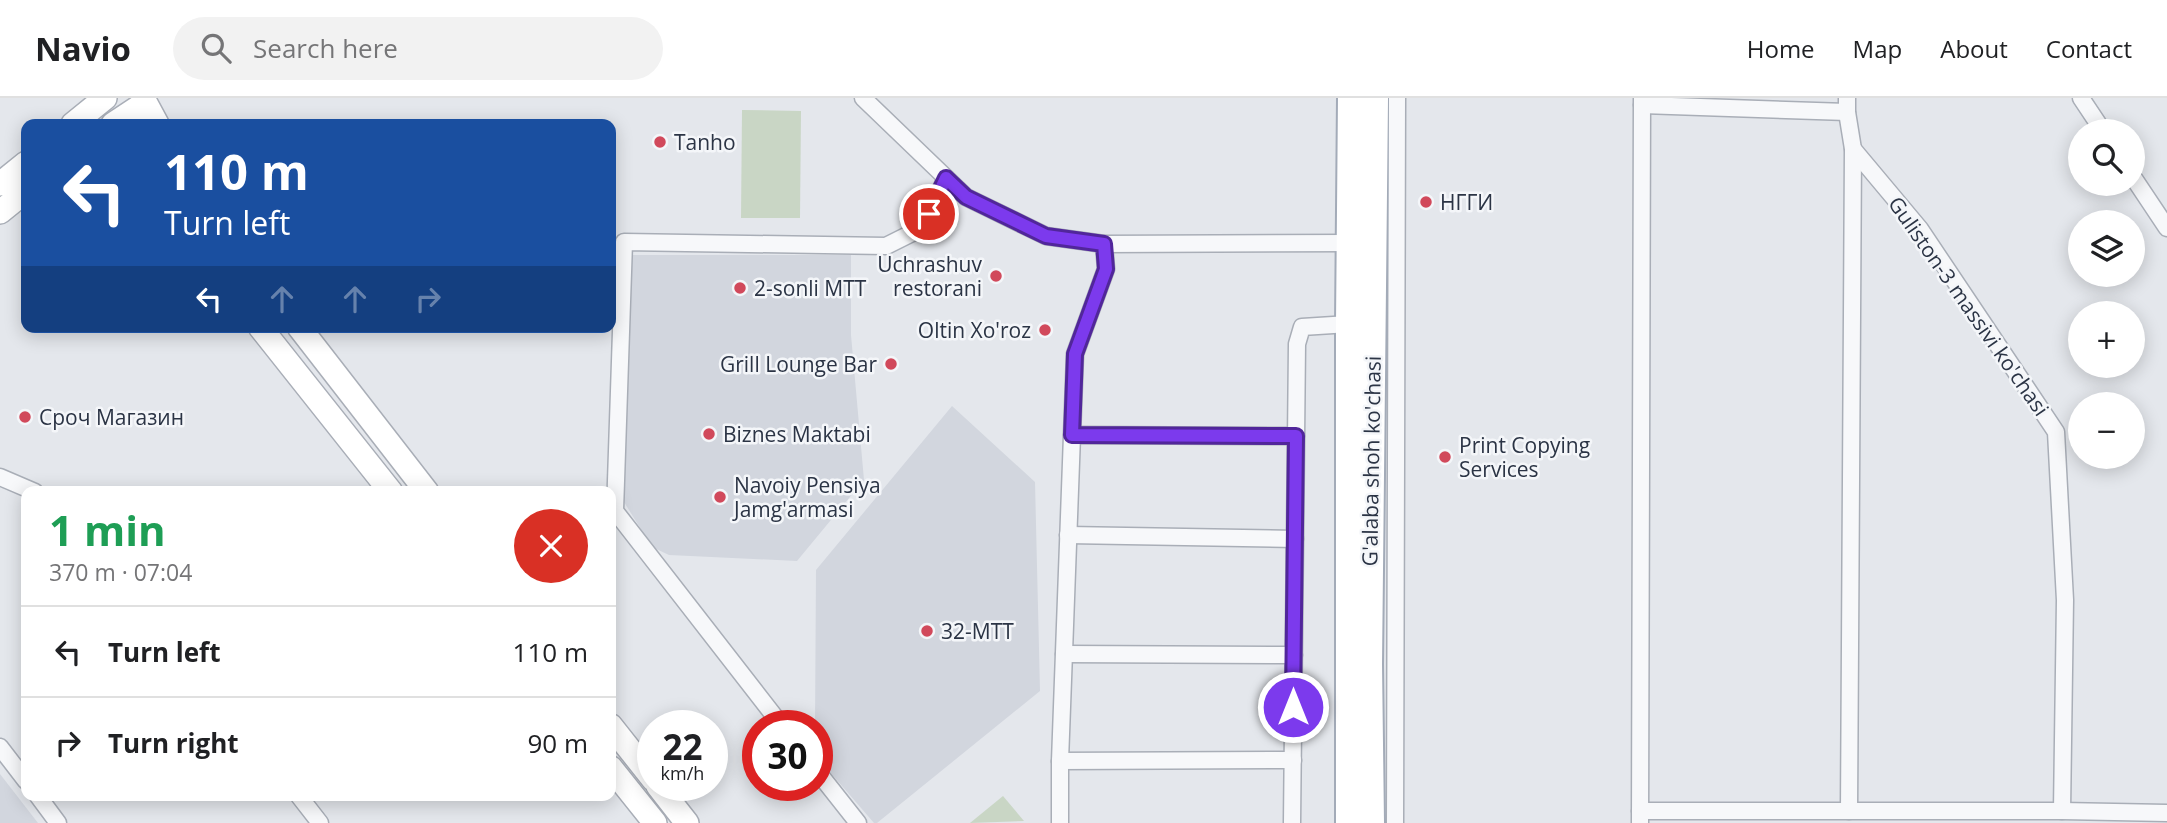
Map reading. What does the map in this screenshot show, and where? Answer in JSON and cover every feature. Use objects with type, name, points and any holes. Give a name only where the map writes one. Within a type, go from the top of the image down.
[{"type":"main road","points":[[79,119],[104,98],[114,119]]},
{"type":"main road","name":"G'alaba shoh ko'chasi","points":[[1349,823],[1351,98]]},
{"type":"main road","name":"G'alaba shoh ko'chasi","points":[[1371,823],[1369,664],[1386,212],[1375,98]]},
{"type":"main road","points":[[121,119],[144,100],[154,119]]},
{"type":"main road","points":[[0,184],[21,167]]},
{"type":"main road","points":[[0,212],[21,195]]},
{"type":"main road","points":[[265,333],[386,486]]},
{"type":"main road","points":[[304,333],[423,486]]},
{"type":"main road","points":[[616,732],[637,759]]},
{"type":"main road","points":[[616,774],[654,823]]},
{"type":"main road","points":[[670,801],[687,823]]},
{"type":"street","points":[[863,98],[966,197],[1046,236],[1104,244],[1350,243]]},
{"type":"street","points":[[1395,823],[1386,212],[1397,98]]},
{"type":"street","points":[[2081,98],[2095,119]]},
{"type":"street","name":"Guliston-3 massivi ko'chasi","points":[[1849,811],[1853,149],[1847,105],[1642,102],[1640,817],[1849,811],[2167,813]]},
{"type":"street","name":"Guliston-3 massivi ko'chasi","points":[[1853,149],[1920,229],[2056,432],[2065,600],[2062,811]]},
{"type":"street","points":[[616,486],[624,242],[886,246],[912,233],[929,214],[946,178]]},
{"type":"street","points":[[2145,195],[2167,228]]},
{"type":"street","points":[[1060,823],[1075,354],[1106,269],[1104,244]]},
{"type":"street","points":[[1292,823],[1297,344],[1301,327],[1349,324]]},
{"type":"street","points":[[1072,435],[1296,436]]},
{"type":"street","points":[[0,477],[21,486]]},
{"type":"street","points":[[616,512],[770,710]]},
{"type":"street","points":[[1068,536],[1295,539]]},
{"type":"street","points":[[1064,654],[1294,655]]},
{"type":"street","points":[[0,747],[21,774]]},
{"type":"street","points":[[1060,761],[1293,760]]},
{"type":"street","points":[[833,791],[858,823]]},
{"type":"street","points":[[42,801],[58,823]]},
{"type":"street","points":[[303,801],[320,823]]},
{"type":"shaded area","points":[[629,255],[851,255],[851,335],[864,480],[797,561],[669,555],[652,547],[624,502]]},
{"type":"shaded area","name":"32-MTT","points":[[952,406],[1035,482],[1040,691],[877,823],[874,823],[833,776],[833,710],[815,710],[816,570]]},
{"type":"shaded area","points":[[0,774],[38,823],[0,823]]},
{"type":"green space","points":[[742,110],[801,111],[800,218],[741,218]]},
{"type":"green space","points":[[1003,796],[1024,821],[970,823]]},
{"type":"place","name":"Tanho","points":[[660,142]]},
{"type":"place","name":"НГГИ","points":[[1426,202]]},
{"type":"place","name":"Uchrashuv restorani","points":[[996,276]]},
{"type":"place","name":"2-sonli MTT","points":[[740,288]]},
{"type":"place","name":"Oltin Xo'roz","points":[[1045,330]]},
{"type":"place","name":"Grill Lounge Bar","points":[[891,364]]},
{"type":"place","name":"Сроч Магазин","points":[[25,417]]},
{"type":"place","name":"Biznes Maktabi","points":[[709,434]]},
{"type":"place","name":"Print Copying Services","points":[[1445,457]]},
{"type":"place","name":"Navoiy Pensiya Jamg'armasi","points":[[720,497]]},
{"type":"place","name":"32-MTT","points":[[927,631]]},
{"type":"route","points":[[929,214],[946,178],[966,197],[1046,236],[1104,244],[1106,269],[1075,354],[1072,435],[1296,436],[1293,707]]}]
